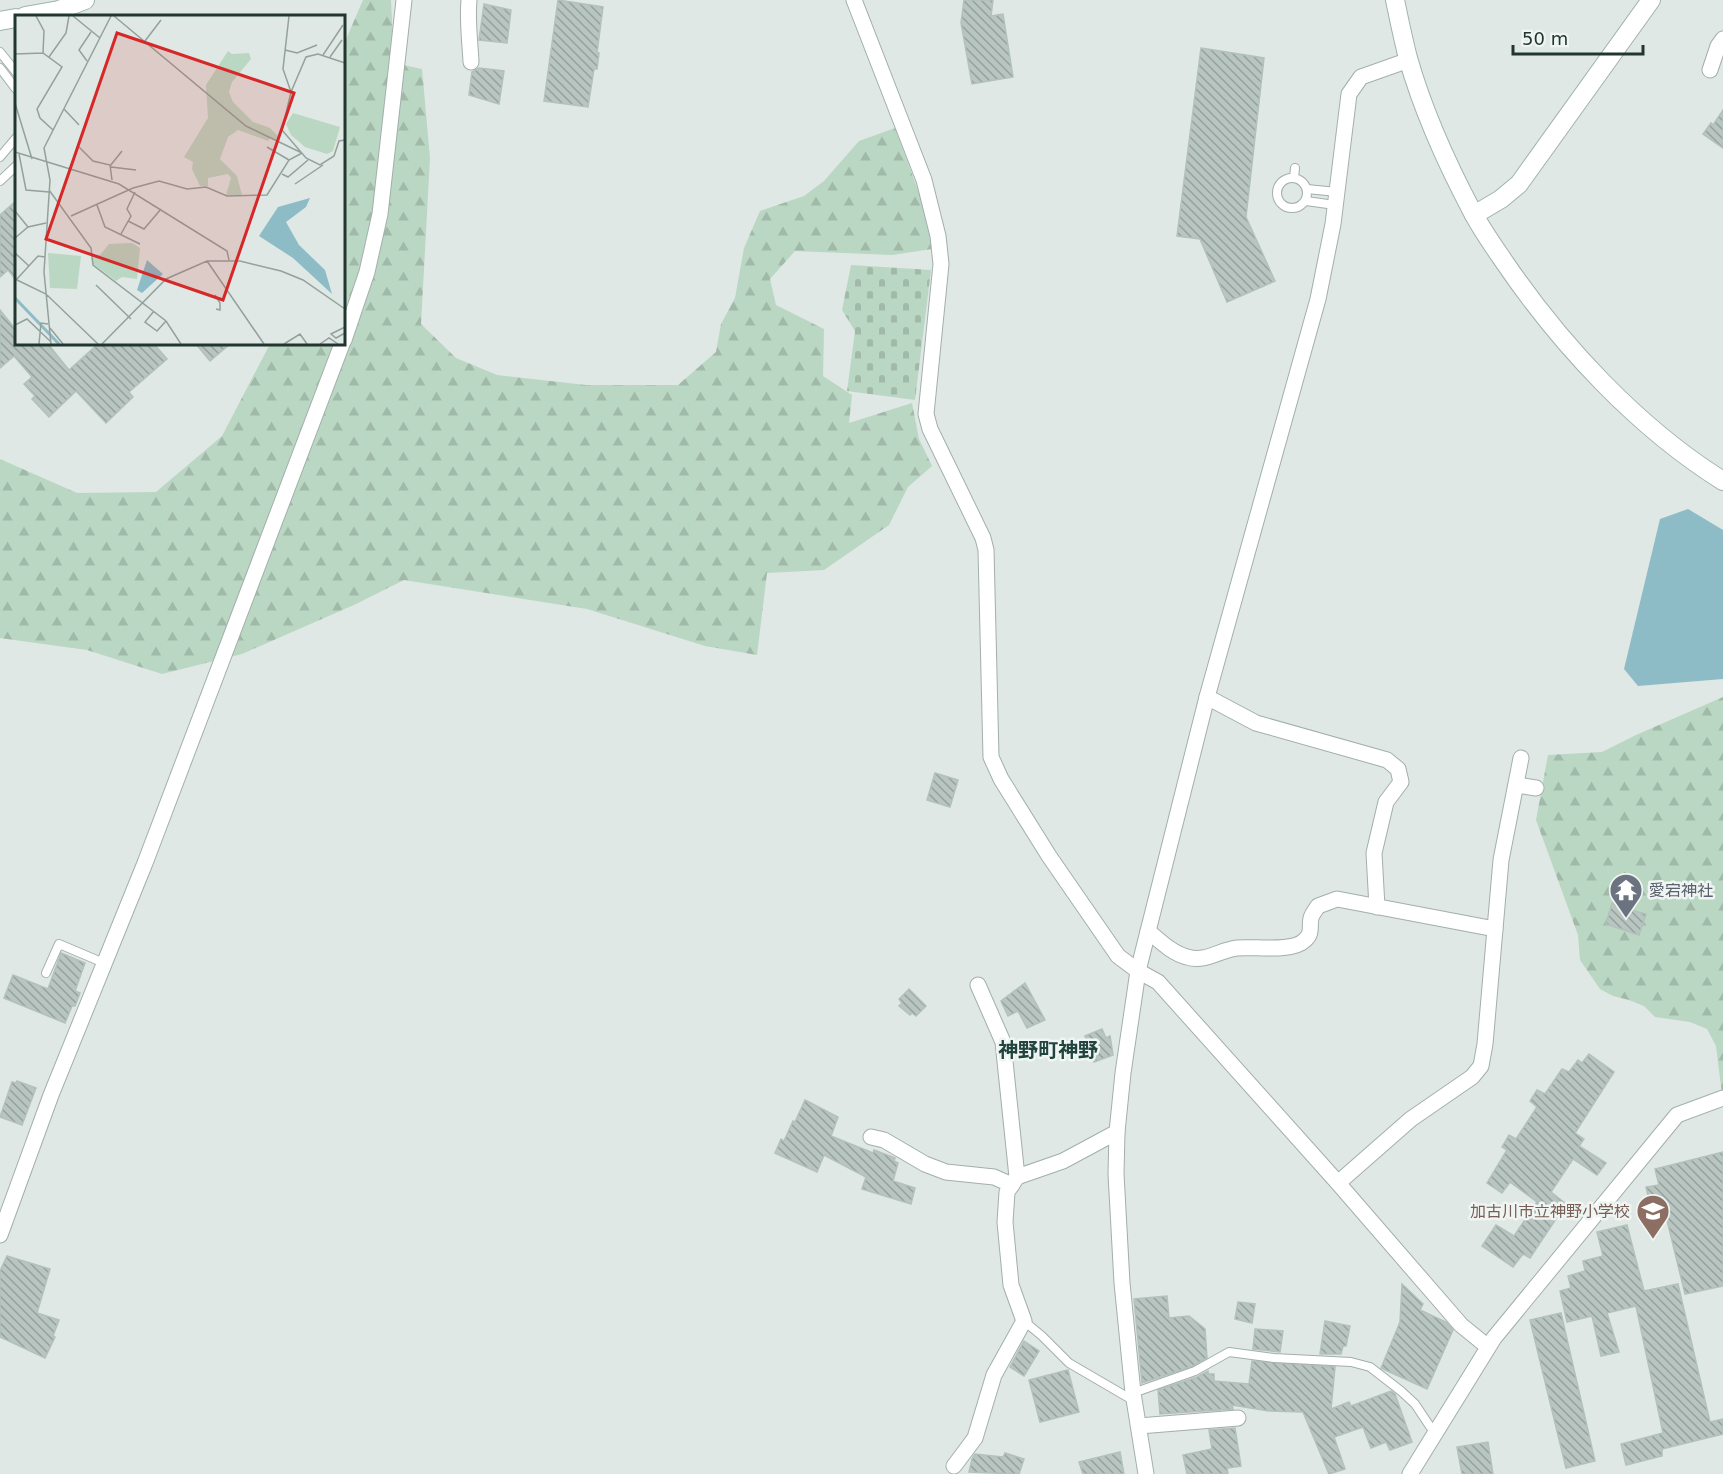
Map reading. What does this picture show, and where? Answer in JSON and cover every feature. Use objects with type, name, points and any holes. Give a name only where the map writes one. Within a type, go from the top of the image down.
[{"type":"street","points":[[31,15],[59,10],[85,0]]},
{"type":"street","points":[[345,336],[367,272],[380,214],[404,0]]},
{"type":"street","points":[[469,0],[467,22],[470,33],[471,62]]},
{"type":"street","points":[[854,0],[924,180],[938,236],[941,264],[926,414],[930,429],[983,538],[986,550],[991,757],[1001,779],[1049,856],[1118,956],[1158,982],[1338,1183],[1461,1325],[1488,1347]]},
{"type":"street","points":[[1395,0],[1409,60],[1439,143],[1474,215],[1528,296],[1591,369],[1623,402],[1671,443],[1723,481]]},
{"type":"street","points":[[1474,215],[1501,199],[1519,184],[1651,0]]},
{"type":"street","points":[[0,21],[15,18]]},
{"type":"street","points":[[1710,70],[1718,46],[1723,39]]},
{"type":"street","points":[[1146,1474],[1133,1394],[1122,1283],[1116,1174],[1117,1132],[1123,1073],[1138,971],[1208,697],[1318,299],[1336,198],[1349,94],[1361,77],[1409,60]]},
{"type":"street","points":[[0,1234],[51,1095],[145,862],[342,345]]},
{"type":"street","points":[[1208,697],[1256,723],[1387,760],[1398,769],[1401,782],[1386,802],[1374,853],[1377,907]]},
{"type":"street","points":[[1338,1183],[1411,1119],[1472,1077],[1481,1066],[1485,1044],[1501,860],[1521,758]]},
{"type":"street","points":[[1516,785],[1536,788]]},
{"type":"street","points":[[1148,931],[1165,945],[1187,957],[1206,959],[1238,948],[1262,949],[1294,945],[1304,941],[1311,932],[1311,917],[1318,906],[1337,899],[1495,929]]},
{"type":"street","points":[[978,985],[1003,1042],[1015,1181]]},
{"type":"street","points":[[1410,1474],[1488,1347],[1677,1115],[1723,1098]]},
{"type":"street","points":[[956,1470],[975,1438],[994,1375],[1024,1321],[1011,1285],[1006,1233],[1007,1192],[1015,1181],[1063,1161],[1117,1132]]},
{"type":"street","points":[[871,1137],[884,1140],[945,1172],[1015,1181]]},
{"type":"street","points":[[1139,1426],[1238,1418]]},
{"type":"lane","points":[[0,52],[15,71]]},
{"type":"lane","points":[[0,68],[15,88]]},
{"type":"lane","points":[[0,157],[15,139]]},
{"type":"lane","points":[[0,181],[15,167]]},
{"type":"lane","points":[[1294,178],[1295,168]]},
{"type":"lane","points":[[1288,178],[1294,178],[1300,180],[1307,189],[1336,198],[1306,201],[1297,208],[1285,207],[1278,197],[1279,185],[1288,178]]},
{"type":"lane","points":[[1306,201],[1307,189]]},
{"type":"lane","points":[[46,973],[59,944],[104,963]]},
{"type":"lane","points":[[1024,1321],[1069,1363],[1129,1398],[1133,1394],[1195,1371],[1229,1352],[1274,1358],[1351,1362],[1370,1367],[1415,1404],[1435,1434]]},
{"type":"green space","points":[[363,0],[391,0],[394,63],[422,69],[430,158],[421,324],[456,358],[497,375],[586,385],[678,385],[716,352],[721,324],[735,298],[744,248],[760,211],[804,196],[824,181],[859,141],[895,128],[922,201],[932,249],[892,255],[795,251],[770,279],[776,305],[824,329],[823,376],[852,395],[849,423],[912,403],[919,439],[932,466],[908,487],[889,525],[824,570],[767,573],[757,655],[705,646],[587,609],[404,580],[356,604],[242,654],[162,674],[87,650],[0,638],[0,459],[77,493],[156,492],[222,436],[269,345],[345,345],[345,42]]},
{"type":"green space","points":[[851,265],[931,270],[915,400],[847,391],[855,331],[842,310]]},
{"type":"green space","points":[[1723,697],[1722,1094],[1716,1046],[1707,1029],[1690,1022],[1655,1017],[1644,1006],[1613,996],[1600,989],[1580,960],[1578,935],[1536,820],[1548,755],[1602,752]]},
{"type":"water","points":[[1688,509],[1723,530],[1723,679],[1638,686],[1624,669],[1660,519]]},
{"type":"building","points":[[558,0],[603,7],[597,69],[594,69],[588,107],[544,101]]},
{"type":"building","points":[[964,0],[993,0],[991,16],[1003,14],[1013,77],[972,84],[961,23]]},
{"type":"building","points":[[484,4],[511,10],[507,43],[479,40]]},
{"type":"building","points":[[1201,48],[1264,58],[1246,217],[1275,281],[1227,302],[1200,239],[1177,236]]},
{"type":"building","points":[[479,68],[504,71],[499,104],[469,95],[472,72]]},
{"type":"building","points":[[1723,110],[1723,148],[1703,134],[1711,123],[1713,125]]},
{"type":"building","points":[[15,202],[15,279],[8,270],[0,277],[0,215]]},
{"type":"building","points":[[0,310],[15,329],[15,345],[49,345],[69,370],[97,345],[155,345],[167,359],[129,392],[133,397],[106,423],[76,391],[49,417],[32,399],[35,396],[24,384],[32,377],[14,356],[0,368]]},
{"type":"building","points":[[197,345],[229,345],[210,361]]},
{"type":"building","points":[[935,773],[958,780],[950,807],[927,800]]},
{"type":"building","name":"愛宕神社","points":[[1612,903],[1628,906],[1627,909],[1646,914],[1639,935],[1606,924]]},
{"type":"building","points":[[61,953],[85,963],[75,991],[80,993],[65,1023],[4,998],[13,975],[48,989]]},
{"type":"building","points":[[1025,983],[1045,1020],[1027,1028],[1018,1011],[1008,1016],[1001,1001]]},
{"type":"building","points":[[909,989],[926,1006],[916,1016],[912,1013],[910,1015],[899,1006],[902,1003],[899,999]]},
{"type":"building","points":[[1102,1029],[1106,1038],[1110,1036],[1113,1055],[1094,1062],[1085,1036]]},
{"type":"building","points":[[1589,1054],[1614,1072],[1575,1133],[1584,1139],[1579,1146],[1606,1163],[1597,1175],[1573,1159],[1551,1192],[1566,1204],[1530,1258],[1523,1254],[1513,1267],[1482,1246],[1496,1225],[1514,1236],[1537,1202],[1510,1182],[1502,1193],[1487,1183],[1507,1150],[1502,1147],[1509,1135],[1516,1139],[1537,1107],[1530,1101],[1537,1090],[1545,1094],[1562,1069],[1569,1072],[1578,1060],[1582,1063]]},
{"type":"building","points":[[17,1081],[36,1088],[22,1125],[0,1117],[12,1082]]},
{"type":"building","points":[[805,1100],[838,1117],[831,1136],[873,1153],[874,1150],[895,1158],[894,1161],[898,1163],[893,1181],[915,1188],[911,1204],[862,1189],[866,1177],[824,1155],[817,1172],[775,1153],[781,1139],[784,1141],[793,1121],[795,1122]]},
{"type":"building","points":[[1723,1152],[1723,1286],[1685,1294],[1664,1208],[1652,1212],[1646,1187],[1659,1185],[1655,1169]]},
{"type":"building","points":[[1627,1225],[1644,1291],[1678,1284],[1710,1422],[1723,1419],[1723,1434],[1662,1449],[1662,1456],[1626,1465],[1621,1444],[1663,1433],[1636,1306],[1607,1313],[1619,1352],[1601,1356],[1592,1316],[1567,1322],[1560,1291],[1571,1288],[1568,1276],[1585,1271],[1583,1261],[1603,1256],[1597,1232]]},
{"type":"building","points":[[7,1256],[50,1269],[37,1313],[59,1320],[53,1336],[55,1337],[45,1358],[0,1337],[0,1271]]},
{"type":"building","points":[[1402,1284],[1423,1304],[1420,1310],[1446,1322],[1453,1330],[1427,1389],[1381,1368],[1400,1322]]},
{"type":"building","points":[[1167,1296],[1169,1318],[1189,1316],[1205,1329],[1207,1358],[1193,1366],[1142,1383],[1134,1299]]},
{"type":"building","points":[[1238,1302],[1255,1304],[1252,1323],[1235,1319]]},
{"type":"building","points":[[1561,1313],[1595,1461],[1566,1468],[1530,1320]]},
{"type":"building","points":[[1325,1321],[1350,1326],[1346,1346],[1343,1346],[1341,1354],[1320,1354]]},
{"type":"building","points":[[1255,1329],[1283,1331],[1280,1352],[1253,1349]]},
{"type":"building","points":[[1024,1341],[1039,1351],[1024,1376],[1010,1367]]},
{"type":"building","points":[[1252,1361],[1335,1367],[1331,1409],[1349,1402],[1351,1406],[1391,1391],[1395,1394],[1412,1442],[1390,1450],[1386,1442],[1371,1448],[1363,1427],[1334,1437],[1345,1469],[1329,1474],[1303,1412],[1269,1411],[1232,1405],[1233,1409],[1160,1414],[1158,1390],[1208,1371],[1208,1374],[1214,1374],[1214,1381],[1249,1384]]},
{"type":"building","points":[[1068,1370],[1079,1412],[1040,1422],[1029,1380]]},
{"type":"building","points":[[1235,1428],[1241,1466],[1227,1468],[1228,1474],[1187,1474],[1183,1455],[1212,1449],[1209,1430]]},
{"type":"building","points":[[1488,1442],[1493,1474],[1462,1474],[1457,1447]]},
{"type":"building","points":[[1120,1452],[1124,1474],[1083,1474],[1079,1462]]},
{"type":"building","points":[[1005,1453],[1024,1459],[1019,1474],[969,1472],[975,1454],[1003,1457]]},
{"type":"place","name":"愛宕神社","points":[[1626,919]]},
{"type":"place","name":"加古川市立神野小学校","points":[[1653,1240]]},
{"type":"district","name":"神野町神野","points":[[1048,1050]]}]
